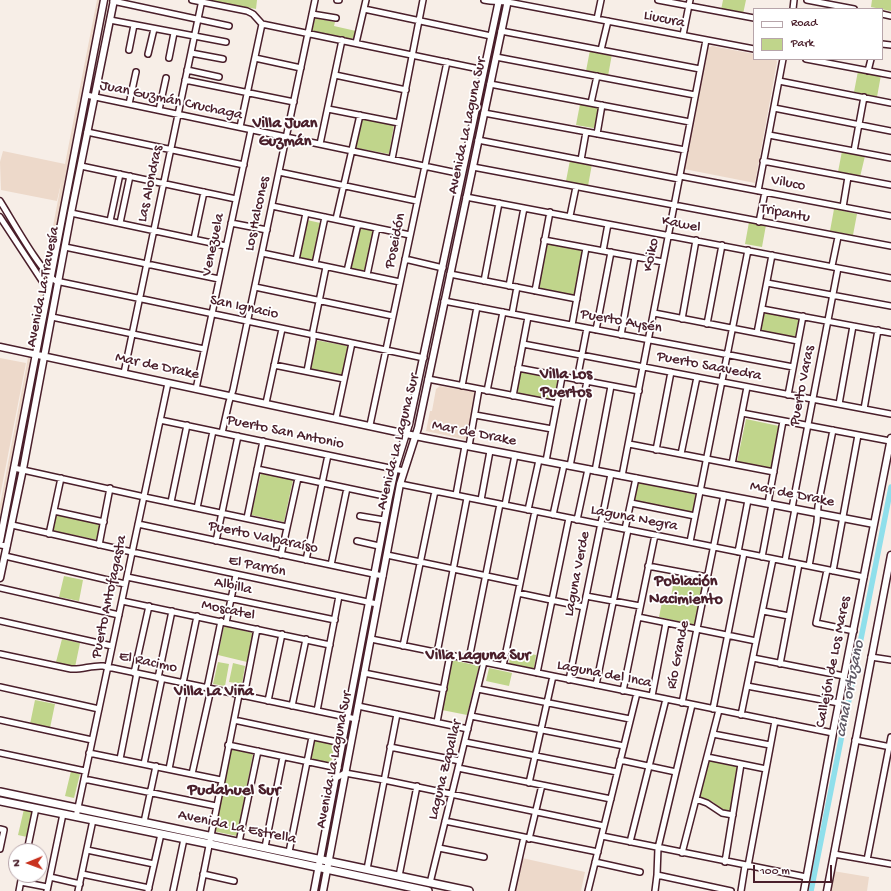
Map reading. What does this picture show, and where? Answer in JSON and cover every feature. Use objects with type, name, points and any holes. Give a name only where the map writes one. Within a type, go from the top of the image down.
[{"type":"main road","name":"Avenida La Estrella","points":[[0,792],[329,860],[469,891]]},
{"type":"main road","name":"Avenida La Estrella","points":[[0,801],[319,867],[403,888],[428,891]]},
{"type":"street","name":"Avenida La Travesía","points":[[0,541],[104,0]]},
{"type":"street","points":[[192,0],[250,12],[262,24],[484,70]]},
{"type":"street","name":"Los Halcones","points":[[222,433],[248,321],[315,0]]},
{"type":"street","points":[[356,43],[366,0]]},
{"type":"street","points":[[392,159],[424,0]]},
{"type":"street","name":"Liucura","points":[[484,0],[493,2],[508,1],[753,49]]},
{"type":"street","points":[[597,19],[601,0]]},
{"type":"street","points":[[658,0],[753,18]]},
{"type":"street","points":[[683,35],[690,0]]},
{"type":"street","points":[[808,0],[849,8]]},
{"type":"street","name":"Avenida La Travesía","points":[[0,578],[23,470],[71,212],[113,1]]},
{"type":"street","points":[[113,1],[229,26]]},
{"type":"street","name":"Las Alondras","points":[[124,373],[201,1]]},
{"type":"street","name":"Avenida La Laguna Sur","points":[[314,891],[384,520],[395,469],[407,433],[424,358],[499,1]]},
{"type":"street","name":"Avenida La Laguna Sur","points":[[323,891],[400,484],[416,436],[508,1]]},
{"type":"street","points":[[364,9],[491,36]]},
{"type":"street","points":[[312,14],[336,18]]},
{"type":"street","points":[[110,20],[226,42]]},
{"type":"street","points":[[601,50],[608,21]]},
{"type":"street","points":[[240,127],[262,24]]},
{"type":"street","points":[[129,50],[134,25]]},
{"type":"street","points":[[148,54],[154,29]]},
{"type":"street","points":[[502,31],[700,69]]},
{"type":"street","points":[[169,58],[174,33]]},
{"type":"street","points":[[320,144],[342,40]]},
{"type":"street","name":"Koiko","points":[[622,476],[706,40]]},
{"type":"street","points":[[191,53],[223,59]]},
{"type":"street","points":[[496,57],[695,95]]},
{"type":"street","points":[[255,58],[301,68]]},
{"type":"street","points":[[758,191],[783,60]]},
{"type":"street","points":[[811,60],[891,75]]},
{"type":"street","points":[[868,71],[871,60]]},
{"type":"street","name":"Poseidón","points":[[370,425],[447,62]]},
{"type":"street","points":[[187,70],[219,77]]},
{"type":"street","points":[[129,104],[136,72]]},
{"type":"street","points":[[335,75],[406,90]]},
{"type":"street","points":[[591,103],[597,76]]},
{"type":"street","points":[[159,110],[166,78]]},
{"type":"street","points":[[185,80],[294,102]]},
{"type":"street","points":[[779,81],[891,103]]},
{"type":"street","points":[[490,84],[690,122]]},
{"type":"street","name":"Juan Guzmán Cruchaga","points":[[86,95],[462,174]]},
{"type":"street","points":[[854,151],[864,97]]},
{"type":"street","points":[[597,134],[602,105]]},
{"type":"street","points":[[774,108],[891,130]]},
{"type":"street","points":[[328,109],[399,123]]},
{"type":"street","points":[[484,113],[685,150]]},
{"type":"street","points":[[336,219],[360,115]]},
{"type":"street","name":"Venezuela","points":[[196,389],[251,130]]},
{"type":"street","points":[[87,132],[244,165]]},
{"type":"street","points":[[581,160],[586,132]]},
{"type":"street","points":[[769,135],[891,158]]},
{"type":"street","name":"Viluco","points":[[478,140],[891,216]]},
{"type":"street","points":[[764,161],[891,185]]},
{"type":"street","points":[[81,166],[236,198]]},
{"type":"street","name":"Tripantu","points":[[473,167],[891,246]]},
{"type":"street","points":[[279,172],[417,201]]},
{"type":"street","points":[[110,221],[120,174]]},
{"type":"street","points":[[120,223],[130,176]]},
{"type":"street","points":[[843,207],[848,177]]},
{"type":"street","points":[[570,216],[576,187]]},
{"type":"street","points":[[194,239],[204,192]]},
{"type":"street","points":[[759,222],[765,192]]},
{"type":"street","name":"Kawel","points":[[466,197],[891,278]]},
{"type":"street","points":[[0,201],[38,262],[50,277]]},
{"type":"street","points":[[484,281],[499,203]]},
{"type":"street","points":[[272,206],[410,235]]},
{"type":"street","points":[[509,286],[524,208]]},
{"type":"street","points":[[71,212],[226,246]]},
{"type":"street","points":[[535,291],[550,212]]},
{"type":"street","points":[[296,260],[306,213]]},
{"type":"street","points":[[0,217],[48,290]]},
{"type":"street","points":[[315,264],[325,217]]},
{"type":"street","points":[[231,223],[267,230]]},
{"type":"street","points":[[348,271],[358,224]]},
{"type":"street","points":[[603,251],[608,224]]},
{"type":"street","points":[[367,275],[377,228]]},
{"type":"street","points":[[832,266],[838,236]]},
{"type":"street","points":[[544,240],[663,262]]},
{"type":"street","points":[[682,319],[696,240]]},
{"type":"street","points":[[707,324],[722,245]]},
{"type":"street","points":[[65,247],[219,279]]},
{"type":"street","points":[[572,325],[586,248]]},
{"type":"street","points":[[690,542],[748,250]]},
{"type":"street","points":[[596,330],[611,252]]},
{"type":"street","points":[[262,253],[400,282]]},
{"type":"street","points":[[757,333],[772,255]]},
{"type":"street","points":[[620,335],[635,257]]},
{"type":"street","points":[[405,259],[442,268]]},
{"type":"street","points":[[307,371],[326,267]]},
{"type":"street","name":"Puerto Varas","points":[[785,562],[808,426],[838,268]]},
{"type":"street","points":[[450,274],[577,299]]},
{"type":"street","name":"San Ignacio","points":[[50,277],[59,282],[424,358]]},
{"type":"street","points":[[766,283],[891,306]]},
{"type":"street","points":[[255,287],[393,316]]},
{"type":"street","points":[[512,314],[517,287]]},
{"type":"street","name":"Puerto Aysén","points":[[444,301],[793,366]]},
{"type":"street","points":[[462,386],[477,307]]},
{"type":"street","points":[[762,309],[891,333]]},
{"type":"street","points":[[487,391],[502,312]]},
{"type":"street","points":[[654,313],[798,341]]},
{"type":"street","points":[[788,394],[803,316]]},
{"type":"street","points":[[52,317],[204,349]]},
{"type":"street","points":[[513,396],[528,317]]},
{"type":"street","points":[[839,404],[853,326]]},
{"type":"street","points":[[266,404],[282,328]]},
{"type":"street","points":[[577,380],[587,328]]},
{"type":"street","points":[[864,409],[878,330]]},
{"type":"street","points":[[336,418],[352,343]]},
{"type":"street","name":"Puerto Saavedra","points":[[523,344],[891,414]]},
{"type":"street","name":"Mar de Drake","points":[[0,347],[416,436],[874,524]]},
{"type":"street","points":[[274,364],[344,379]]},
{"type":"street","points":[[518,368],[639,391]]},
{"type":"street","points":[[656,450],[671,372]]},
{"type":"street","points":[[546,461],[562,377]]},
{"type":"street","points":[[682,454],[697,377]]},
{"type":"street","points":[[428,379],[557,404]]},
{"type":"street","points":[[570,466],[587,381]]},
{"type":"street","name":"Puerto Antofagasta","points":[[76,817],[168,383]]},
{"type":"street","points":[[595,471],[611,386]]},
{"type":"street","points":[[732,464],[747,387]]},
{"type":"street","points":[[456,495],[475,415],[479,389]]},
{"type":"street","points":[[742,413],[891,440]]},
{"type":"street","points":[[475,415],[552,429]]},
{"type":"street","name":"Puerto San Antonio","points":[[160,420],[404,471]]},
{"type":"street","points":[[762,557],[783,421]]},
{"type":"street","points":[[171,502],[187,425]]},
{"type":"street","points":[[809,566],[833,430]]},
{"type":"street","points":[[197,508],[213,431]]},
{"type":"street","points":[[854,631],[816,623],[843,518],[858,435]]},
{"type":"street","points":[[216,541],[238,436]]},
{"type":"street","name":"Callejón de Los Mares","points":[[804,891],[833,733],[891,440]]},
{"type":"street","points":[[247,518],[263,441]]},
{"type":"street","points":[[628,444],[774,472]]},
{"type":"street","points":[[481,500],[490,450]]},
{"type":"street","points":[[306,560],[328,455]]},
{"type":"street","points":[[469,659],[486,576],[514,455]]},
{"type":"street","points":[[528,510],[539,460]]},
{"type":"street","points":[[553,515],[564,465]]},
{"type":"street","points":[[14,468],[287,527]]},
{"type":"street","points":[[257,469],[389,497]]},
{"type":"street","points":[[577,520],[588,469]]},
{"type":"street","name":"Laguna Verde","points":[[569,680],[611,474]]},
{"type":"street","points":[[49,534],[61,478]]},
{"type":"street","points":[[281,554],[298,478]]},
{"type":"street","points":[[596,685],[614,601],[627,530],[630,503],[636,478]]},
{"type":"street","name":"Laguna Negra","points":[[400,484],[864,577]]},
{"type":"street","points":[[99,545],[110,488]]},
{"type":"street","points":[[331,565],[347,488]]},
{"type":"street","points":[[403,646],[435,491]]},
{"type":"street","name":"Río Grande","points":[[682,703],[724,495]]},
{"type":"street","points":[[437,653],[467,498]]},
{"type":"street","points":[[738,552],[748,500]]},
{"type":"street","points":[[630,503],[695,516]]},
{"type":"street","points":[[54,511],[104,522]]},
{"type":"street","points":[[503,666],[535,511]]},
{"type":"street","points":[[360,516],[384,520]]},
{"type":"street","points":[[537,673],[569,518]]},
{"type":"street","name":"Puerto Valparaíso","points":[[138,524],[383,576]]},
{"type":"street","name":"El Parrón","points":[[12,525],[377,604]]},
{"type":"street","points":[[623,691],[655,535]]},
{"type":"street","points":[[357,541],[380,546]]},
{"type":"street","points":[[0,545],[7,546]]},
{"type":"street","points":[[713,709],[744,553]]},
{"type":"street","points":[[386,555],[520,582]]},
{"type":"street","points":[[827,891],[871,657],[890,568],[891,555]]},
{"type":"street","points":[[5,556],[125,584]]},
{"type":"street","points":[[742,715],[773,559]]},
{"type":"street","points":[[780,664],[799,564]]},
{"type":"street","points":[[648,566],[707,577]]},
{"type":"street","points":[[192,774],[223,622],[231,598],[236,574]]},
{"type":"street","name":"Albilla","points":[[127,577],[335,620]]},
{"type":"street","points":[[0,588],[119,615]]},
{"type":"street","points":[[518,593],[584,607]]},
{"type":"street","points":[[317,711],[339,596]]},
{"type":"street","points":[[586,596],[640,606]]},
{"type":"street","name":"Moscatel","points":[[122,601],[330,645]]},
{"type":"street","points":[[120,759],[149,606]]},
{"type":"street","points":[[144,764],[172,611]]},
{"type":"street","points":[[763,611],[789,616]]},
{"type":"street","points":[[169,769],[197,616]]},
{"type":"street","points":[[638,617],[756,641]]},
{"type":"street","points":[[0,621],[112,646]]},
{"type":"street","points":[[652,696],[666,623]]},
{"type":"street","points":[[200,891],[228,745],[242,695],[257,629]]},
{"type":"street","points":[[268,701],[282,634]]},
{"type":"street","name":"Laguna del Inca","points":[[371,639],[833,733]]},
{"type":"street","points":[[292,706],[306,640]]},
{"type":"street","name":"El Racimo","points":[[0,654],[70,669],[96,666],[108,667],[356,719]]},
{"type":"street","name":"Laguna Zapallar","points":[[437,722],[450,656]]},
{"type":"street","points":[[871,657],[891,660]]},
{"type":"street","points":[[753,658],[844,676]]},
{"type":"street","name":"Laguna Zapallar","points":[[430,883],[484,662]]},
{"type":"street","points":[[364,673],[444,689]]},
{"type":"street","points":[[529,783],[553,676]]},
{"type":"street","points":[[747,686],[839,703]]},
{"type":"street","points":[[0,687],[99,709]]},
{"type":"street","points":[[478,689],[630,719]]},
{"type":"street","points":[[588,891],[637,693]]},
{"type":"street","points":[[630,842],[666,699]]},
{"type":"street","points":[[655,891],[658,848],[692,705]]},
{"type":"street","points":[[358,706],[468,729]]},
{"type":"street","points":[[682,853],[719,710]]},
{"type":"street","points":[[367,869],[397,714]]},
{"type":"street","points":[[471,716],[624,746]]},
{"type":"street","points":[[0,720],[92,740]]},
{"type":"street","points":[[234,720],[342,743]]},
{"type":"street","points":[[741,891],[766,769],[774,721]]},
{"type":"street","points":[[713,734],[770,745]]},
{"type":"street","points":[[289,852],[312,737]]},
{"type":"street","points":[[867,860],[891,737]]},
{"type":"street","points":[[856,740],[890,746]]},
{"type":"street","points":[[465,742],[618,772]]},
{"type":"street","points":[[228,745],[338,768]]},
{"type":"street","points":[[390,747],[460,761]]},
{"type":"street","points":[[239,842],[258,751]]},
{"type":"street","points":[[0,753],[85,771]]},
{"type":"street","points":[[89,753],[221,780]]},
{"type":"street","points":[[265,847],[283,756]]},
{"type":"street","points":[[707,757],[766,769]]},
{"type":"street","points":[[620,760],[676,772]]},
{"type":"street","points":[[725,862],[741,764]]},
{"type":"street","points":[[144,822],[156,766]]},
{"type":"street","points":[[458,768],[611,799]]},
{"type":"street","points":[[336,778],[345,773],[417,786],[604,826]]},
{"type":"street","points":[[84,779],[216,806]]},
{"type":"street","points":[[512,891],[536,812],[542,785]]},
{"type":"street","points":[[399,876],[417,786]]},
{"type":"street","points":[[696,799],[707,803],[722,813],[733,815]]},
{"type":"street","points":[[29,843],[36,808]]},
{"type":"street","points":[[24,883],[47,889],[63,814]]},
{"type":"street","points":[[78,891],[93,820]]},
{"type":"street","points":[[445,821],[598,852]]},
{"type":"street","points":[[0,849],[2,830]]},
{"type":"street","points":[[82,874],[149,889],[161,834]]},
{"type":"street","points":[[602,836],[725,862],[806,877]]},
{"type":"street","points":[[173,891],[184,839]]},
{"type":"street","points":[[439,848],[484,857]]},
{"type":"street","points":[[87,850],[154,864]]},
{"type":"street","points":[[834,854],[891,864]]},
{"type":"street","points":[[595,862],[640,872]]},
{"type":"street","points":[[203,874],[234,881]]},
{"type":"street","points":[[657,875],[731,891]]},
{"type":"street","points":[[50,877],[80,884]]},
{"type":"shaded area","points":[[97,0],[109,0],[0,543],[0,505],[62,179],[57,201],[1,190],[0,162],[3,151],[65,164]]},
{"type":"shaded area","points":[[712,46],[753,54],[753,60],[776,60],[755,183],[684,169],[708,48]]},
{"type":"shaded area","points":[[0,358],[26,363],[0,496]]},
{"type":"shaded area","points":[[440,386],[476,392],[477,394],[467,440],[426,431],[430,411],[432,411],[436,389]]},
{"type":"shaded area","points":[[522,858],[585,872],[581,891],[514,891]]},
{"type":"shaded area","points":[[833,871],[869,877],[867,891],[829,891]]},
{"type":"green space","points":[[206,0],[257,0],[256,9]]},
{"type":"green space","points":[[723,0],[746,0],[743,14],[721,10]]},
{"type":"green space","points":[[872,0],[891,0],[891,11],[883,9],[883,8],[871,7]]},
{"type":"green space","points":[[315,18],[335,22],[334,26],[356,31],[355,37],[351,39],[312,31]]},
{"type":"green space","points":[[590,50],[612,54],[608,76],[586,71]]},
{"type":"green space","points":[[858,71],[881,75],[877,97],[854,92]]},
{"type":"green space","points":[[88,99],[91,99],[91,101],[57,276],[53,275]]},
{"type":"green space","points":[[580,104],[603,108],[599,129],[576,125]]},
{"type":"green space","points":[[362,119],[394,125],[389,154],[356,148]]},
{"type":"green space","points":[[842,151],[865,156],[860,177],[838,172]]},
{"type":"green space","points":[[570,160],[592,164],[588,186],[566,181]]},
{"type":"green space","points":[[834,209],[857,214],[853,235],[830,231]]},
{"type":"green space","points":[[307,220],[325,224],[317,261],[299,257]]},
{"type":"green space","points":[[749,222],[766,225],[762,247],[745,244]]},
{"type":"green space","points":[[359,228],[374,231],[365,271],[350,268]]},
{"type":"green space","points":[[547,243],[583,250],[574,296],[538,289]]},
{"type":"green space","points":[[52,283],[55,284],[42,351],[39,350]]},
{"type":"green space","points":[[764,311],[799,318],[795,338],[760,331]]},
{"type":"green space","points":[[315,340],[348,346],[342,375],[310,369]]},
{"type":"green space","points":[[521,370],[560,378],[555,403],[517,395],[515,393],[519,371]]},
{"type":"green space","points":[[746,419],[779,426],[771,468],[737,462]]},
{"type":"green space","points":[[261,473],[293,480],[284,522],[251,515]]},
{"type":"green space","points":[[637,481],[698,495],[694,515],[633,502]]},
{"type":"green space","points":[[57,513],[101,522],[98,540],[53,531]]},
{"type":"green space","points":[[64,576],[83,580],[79,601],[59,597]]},
{"type":"green space","points":[[676,576],[704,582],[695,625],[659,617],[662,602],[670,603],[674,579]]},
{"type":"green space","points":[[224,626],[253,633],[247,662],[218,655]]},
{"type":"green space","points":[[62,639],[80,643],[75,667],[56,662]]},
{"type":"green space","points":[[511,650],[536,655],[534,669],[509,664]]},
{"type":"green space","points":[[452,660],[479,666],[467,715],[442,710]]},
{"type":"green space","points":[[218,662],[229,664],[225,686],[213,684]]},
{"type":"green space","points":[[233,663],[245,666],[242,684],[229,682]]},
{"type":"green space","points":[[489,668],[512,673],[509,686],[486,681]]},
{"type":"green space","points":[[35,700],[55,704],[50,728],[30,724]]},
{"type":"green space","points":[[313,739],[335,742],[331,765],[309,761]]},
{"type":"green space","points":[[230,749],[253,754],[237,836],[213,831]]},
{"type":"green space","points":[[709,760],[740,766],[731,813],[723,811],[713,802],[699,797]]},
{"type":"green space","points":[[71,771],[80,774],[74,798],[65,796]]},
{"type":"green space","points":[[24,809],[32,811],[27,837],[18,835]]},
{"type":"waterway","name":"canal ortuzano","points":[[811,891],[891,487]]},
{"type":"district","name":"Villa Juan Guzmán","points":[[285,134]]},
{"type":"district","name":"Villa Los Puertos","points":[[566,385]]},
{"type":"district","name":"Población Nacimiento","points":[[686,592]]},
{"type":"district","name":"Villa Laguna Sur","points":[[478,657]]},
{"type":"district","name":"Villa La Viña","points":[[214,693]]},
{"type":"district","name":"Pudahuel Sur","points":[[234,791]]}]
